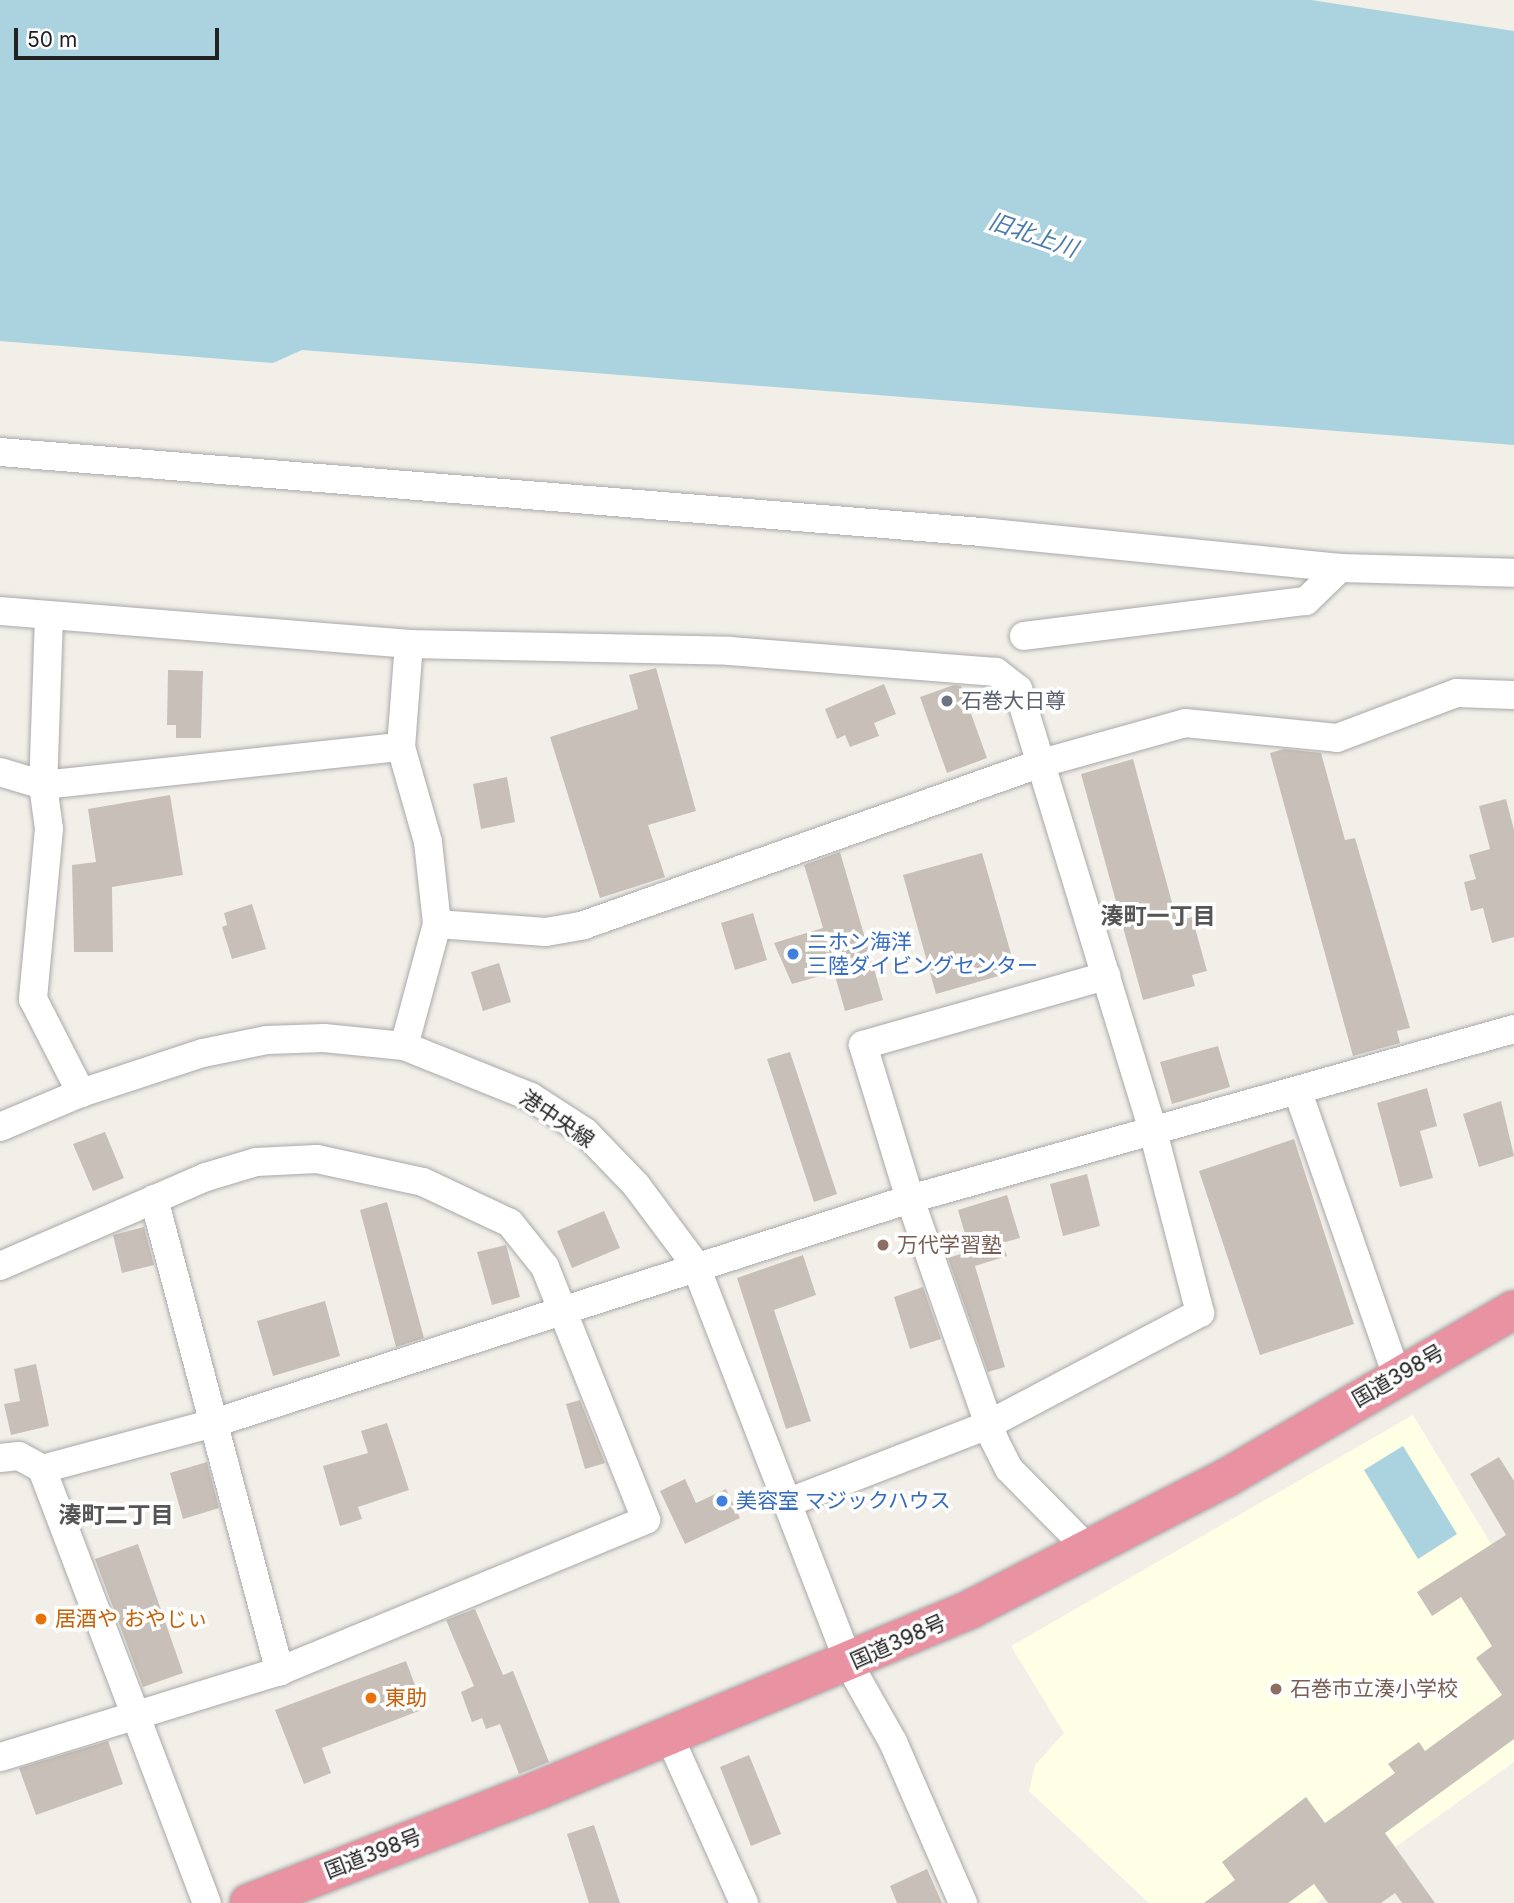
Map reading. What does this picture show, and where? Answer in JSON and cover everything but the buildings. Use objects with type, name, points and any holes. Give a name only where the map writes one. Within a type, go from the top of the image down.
[{"type":"highway","name":"国道398号","points":[[248,1903],[849,1664],[1088,1550],[1226,1478],[1514,1310]]},
{"type":"street","points":[[0,452],[981,532],[1340,568],[1514,573]]},
{"type":"street","points":[[1024,636],[1306,601],[1340,568]]},
{"type":"street","points":[[0,611],[409,644],[730,651],[996,672],[1018,689],[1153,1131],[1200,1312],[988,1424],[787,1503]]},
{"type":"street","points":[[49,617],[43,785],[49,829],[33,999],[81,1093]]},
{"type":"street","points":[[404,1046],[437,924],[428,842],[401,747],[409,644]]},
{"type":"street","points":[[437,924],[546,932],[584,925],[1042,762],[1185,723],[1337,738],[1457,693],[1514,695]]},
{"type":"street","points":[[0,772],[43,785],[401,747]]},
{"type":"street","points":[[1088,1550],[1009,1469],[988,1424],[910,1199],[863,1045],[1106,976]]},
{"type":"street","points":[[41,1469],[217,1422],[695,1264],[910,1199],[1298,1092],[1514,1029]]},
{"type":"street","name":"港中央線","points":[[0,1127],[81,1093],[203,1053],[267,1040],[404,1046],[531,1097],[584,1132],[636,1185],[695,1264],[849,1664],[893,1742],[963,1903]]},
{"type":"street","points":[[1298,1092],[1397,1376]]},
{"type":"street","points":[[0,1265],[154,1199],[256,1162],[317,1159],[422,1182],[510,1223],[545,1267],[646,1520],[280,1671],[136,1718],[0,1756]]},
{"type":"street","points":[[154,1199],[217,1422],[280,1671]]},
{"type":"street","points":[[0,1458],[19,1456],[41,1469],[207,1903]]},
{"type":"street","points":[[669,1736],[744,1903]]},
{"type":"shaded area","name":"石巻市立湊小学校","points":[[1413,1415],[1514,1582],[1514,1762],[1317,1903],[1149,1903],[1029,1791],[1035,1765],[1064,1733],[1011,1646]]},
{"type":"water","name":"旧北上川","points":[[0,0],[1311,0],[1514,31],[1514,445],[302,350],[273,363],[0,341]]},
{"type":"water","points":[[1403,1446],[1457,1534],[1418,1559],[1364,1470]]},
{"type":"place","name":"石巻大日尊","points":[[947,701]]},
{"type":"place","name":"ニホン海洋 三陸ダイビングセンター","points":[[793,954]]},
{"type":"place","name":"万代学習塾","points":[[883,1245]]},
{"type":"place","name":"美容室 マジックハウス","points":[[722,1501]]},
{"type":"place","name":"居酒や おやじぃ","points":[[41,1619]]},
{"type":"place","name":"石巻市立湊小学校","points":[[1276,1689]]},
{"type":"place","name":"東助","points":[[371,1698]]},
{"type":"district","name":"湊町一丁目","points":[[1158,916]]},
{"type":"district","name":"湊町二丁目","points":[[116,1515]]}]
